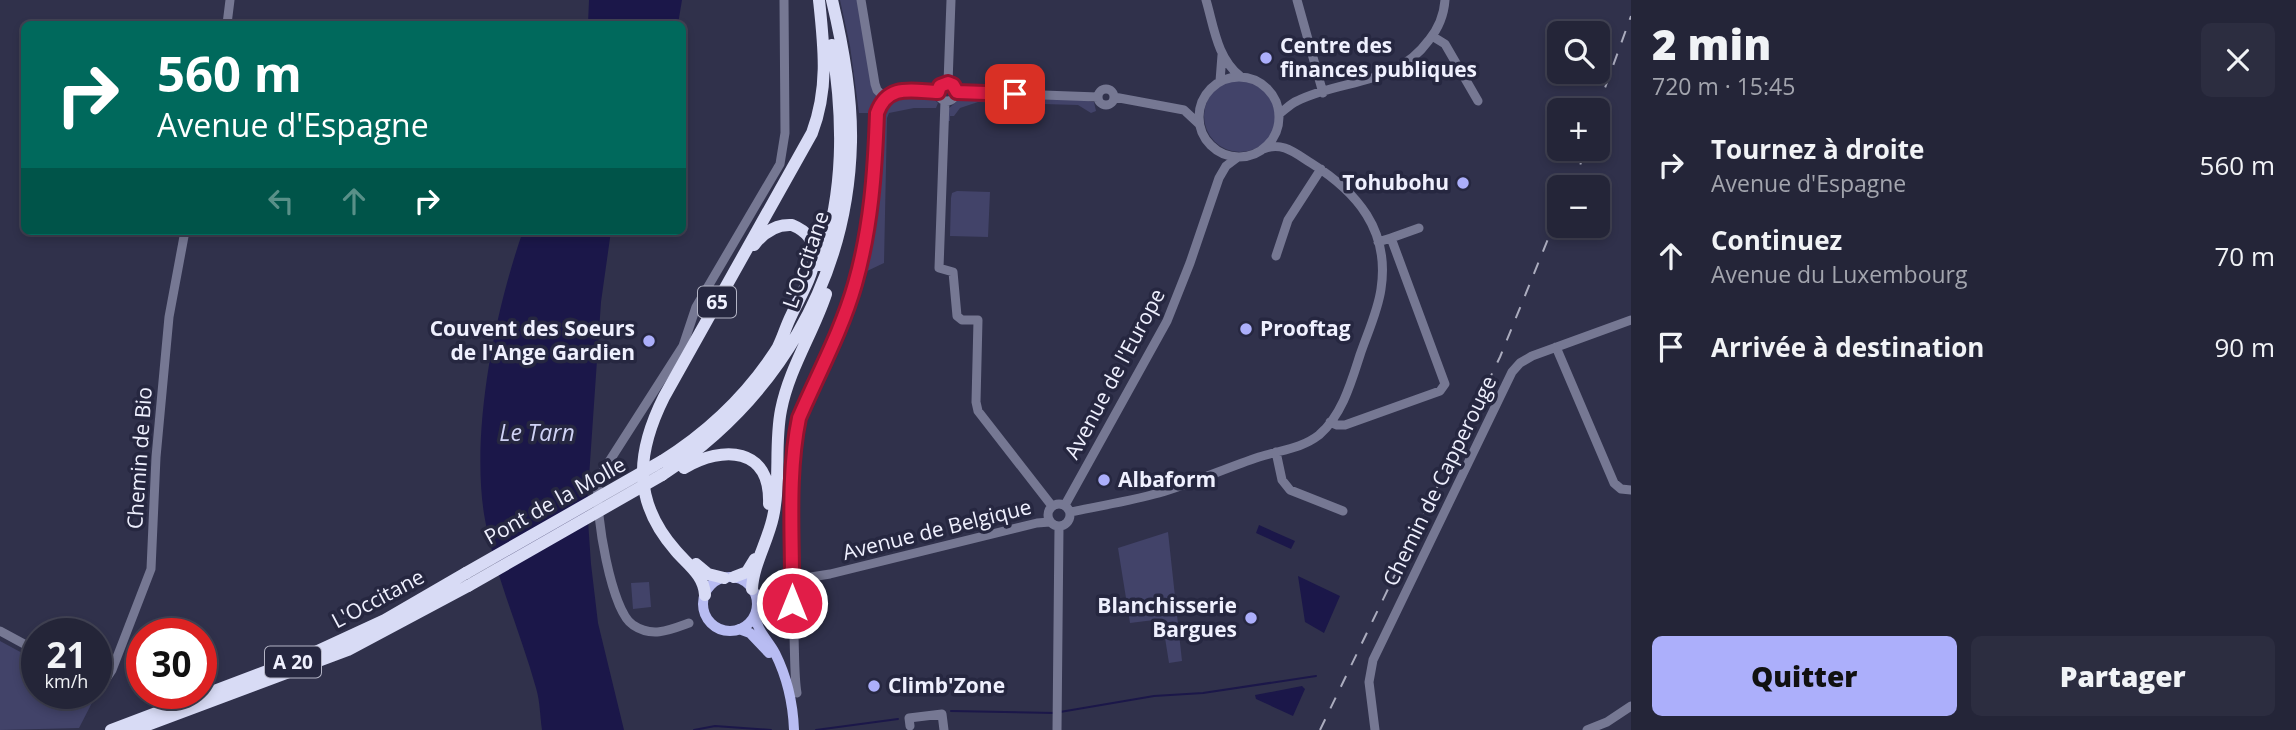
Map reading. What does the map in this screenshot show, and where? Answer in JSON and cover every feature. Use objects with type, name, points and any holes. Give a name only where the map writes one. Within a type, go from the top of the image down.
[{"type":"highway","name":"L'Occitane","points":[[662,461],[695,438],[734,404],[779,347],[805,301],[824,253],[839,181],[840,106],[832,45],[820,0]]},
{"type":"highway","name":"65","points":[[705,595],[702,580],[665,537],[650,510],[642,482],[643,452],[652,422],[664,397],[812,133],[821,104],[826,72],[820,0]]},
{"type":"highway","name":"L'Occitane","points":[[662,478],[730,422],[773,373],[811,310],[835,248],[849,169],[850,115],[846,70],[832,0]]},
{"type":"highway","points":[[754,592],[755,572],[770,531],[776,503],[777,447],[782,406],[793,372],[821,307],[838,255],[843,214]]},
{"type":"highway","name":"65","points":[[729,578],[708,574],[700,568],[665,528],[655,509],[647,481],[648,452],[666,404],[753,246],[759,238],[774,228],[792,225],[808,234],[813,242],[815,256],[812,271],[779,347]]},
{"type":"highway","points":[[662,478],[708,456],[723,453],[736,453],[751,460],[760,470],[769,494],[767,518],[751,569],[729,578]]},
{"type":"highway","name":"Pont de la Molle","points":[[467,580],[662,461]]},
{"type":"highway","name":"Pont de la Molle","points":[[467,580],[662,478]]},
{"type":"highway","name":"L'Occitane","points":[[111,730],[332,645],[467,580]]},
{"type":"highway","name":"L'Occitane","points":[[134,730],[348,650],[467,580]]},
{"type":"main road","points":[[755,612],[748,623],[739,629],[724,630],[711,623],[704,612],[705,595],[710,586],[729,578],[744,581],[754,592],[757,625],[772,648],[781,669],[792,707],[794,728]]},
{"type":"main road","points":[[739,629],[755,637],[781,669]]},
{"type":"street","points":[[227,21],[230,0]]},
{"type":"street","points":[[690,623],[663,633],[648,631],[631,624],[614,592],[602,545],[598,486],[603,471],[683,346],[696,307],[780,164],[785,134],[784,0]]},
{"type":"street","points":[[861,0],[875,84],[885,97]]},
{"type":"street","points":[[948,83],[951,0]]},
{"type":"street","points":[[1206,0],[1222,54],[1230,67],[1240,76],[1264,84],[1272,93],[1279,114],[1278,127],[1275,136],[1263,149]]},
{"type":"street","points":[[1297,0],[1323,93]]},
{"type":"street","points":[[1272,93],[1285,99],[1300,99],[1384,75],[1403,66],[1421,51],[1432,36],[1442,17],[1446,0]]},
{"type":"street","points":[[1432,36],[1445,44],[1478,100]]},
{"type":"street","points":[[1220,81],[1222,54]]},
{"type":"street","points":[[1173,107],[1191,105],[1204,97],[1220,81],[1240,76]]},
{"type":"street","points":[[948,83],[953,85],[957,92],[953,99],[945,101],[940,98],[938,92],[940,86],[948,83]]},
{"type":"street","points":[[755,612],[786,590],[792,580],[792,460],[796,429],[855,285],[874,187],[877,113],[885,97],[894,92],[938,92]]},
{"type":"street","points":[[957,92],[1098,97],[1100,102],[1106,105],[1112,102],[1114,97],[1173,107],[1189,114],[1199,124],[1205,139],[1216,150],[1238,157],[1278,146],[1291,150],[1346,188],[1359,202],[1369,217],[1382,258],[1381,290],[1349,390],[1330,422],[1319,434],[1308,442],[1161,492],[1067,509],[1058,504],[1052,506],[1048,512],[1050,522],[1059,527]]},
{"type":"street","points":[[1199,124],[1200,106],[1204,97]]},
{"type":"street","points":[[1279,114],[1300,99]]},
{"type":"street","points":[[945,101],[939,268],[953,272],[957,316],[962,320],[978,320],[978,411],[1052,506]]},
{"type":"street","points":[[1278,127],[1283,141],[1291,150]]},
{"type":"street","name":"Avenue de l'Europe","points":[[1216,150],[1220,163],[1219,178]]},
{"type":"street","name":"Avenue de l'Europe","points":[[1067,509],[1167,321],[1219,178],[1226,166],[1238,157]]},
{"type":"street","points":[[1276,256],[1288,220],[1321,169]]},
{"type":"street","points":[[1378,242],[1419,228]]},
{"type":"street","name":"Chemin de Bio","points":[[112,666],[151,569],[156,457],[169,317],[184,235]]},
{"type":"street","points":[[1330,422],[1345,425],[1440,391],[1445,384],[1391,238]]},
{"type":"street","name":"Chemin de Capperouge","points":[[1375,730],[1369,677],[1373,660],[1512,372],[1523,361],[1631,320]]},
{"type":"street","points":[[1556,347],[1615,482],[1621,489],[1631,490]]},
{"type":"street","points":[[1276,452],[1282,480],[1290,490],[1343,511]]},
{"type":"street","points":[[1059,527],[1068,522],[1067,509]]},
{"type":"street","name":"Avenue de Belgique","points":[[792,580],[830,574],[1050,522]]},
{"type":"street","points":[[1057,730],[1059,527]]},
{"type":"street","points":[[786,590],[792,603],[797,693]]},
{"type":"street","points":[[754,592],[774,598]]},
{"type":"street","points":[[0,631],[21,642]]},
{"type":"street","points":[[1587,730],[1607,722],[1631,706]]},
{"type":"street","points":[[910,726],[909,718],[942,714],[944,730]]},
{"type":"shaded area","points":[[840,0],[861,0],[875,84],[885,98],[877,113],[859,113],[850,46]]},
{"type":"shaded area","points":[[1240,80],[1260,86],[1270,96],[1276,116],[1270,136],[1260,146],[1240,152],[1220,146],[1210,136],[1204,116],[1210,96],[1220,86]]},
{"type":"shaded area","points":[[899,95],[930,95],[938,103],[936,108],[914,108],[889,113],[884,263],[865,272],[877,208],[882,110],[885,103]]},
{"type":"shaded area","points":[[962,97],[1083,100],[1094,102],[1096,111],[1091,113],[1078,105],[978,102],[960,108],[948,121],[948,109]]},
{"type":"shaded area","points":[[990,192],[988,237],[950,236],[951,198],[952,193]]},
{"type":"shaded area","points":[[1168,532],[1182,661],[1169,663],[1162,619],[1130,623],[1118,548]]},
{"type":"shaded area","points":[[649,582],[651,607],[633,609],[631,583]]},
{"type":"shaded area","points":[[0,641],[21,652],[21,709],[89,709],[79,728],[0,730]]},
{"type":"water","points":[[589,0],[682,0],[678,21],[588,21]]},
{"type":"water","name":"Le Tarn","points":[[522,235],[610,235],[601,302],[587,506],[598,623],[624,730],[542,730],[536,688],[488,536],[481,481],[483,409],[495,334]]},
{"type":"water","points":[[1259,525],[1295,541],[1291,549],[1256,533]]},
{"type":"water","points":[[1298,576],[1340,596],[1324,633],[1305,622]]},
{"type":"water","points":[[1302,686],[1305,689],[1293,716],[1256,699],[1255,695]]},
{"type":"waterway","points":[[1060,712],[1154,696],[1203,693],[1316,676]]},
{"type":"waterway","points":[[951,711],[1055,713]]},
{"type":"waterway","points":[[816,730],[898,719]]},
{"type":"waterway","points":[[694,730],[715,726],[771,730]]},
{"type":"railway","points":[[1601,98],[1631,16]]},
{"type":"railway","points":[[1576,175],[1582,161]]},
{"type":"railway","points":[[1320,730],[1500,357],[1548,238]]},
{"type":"place","name":"Centre des finances publiques","points":[[1266,58]]},
{"type":"place","name":"Tohubohu","points":[[1463,183]]},
{"type":"place","name":"Prooftag","points":[[1246,329]]},
{"type":"place","name":"Couvent des Soeurs de l'Ange Gardien","points":[[649,341]]},
{"type":"place","name":"Albaform","points":[[1104,480]]},
{"type":"place","name":"Blanchisserie Bargues","points":[[1251,618]]},
{"type":"place","name":"Climb'Zone","points":[[874,686]]},
{"type":"route","points":[[792,603],[786,590],[792,580],[792,460],[796,429],[855,285],[869,220],[875,176],[877,113],[880,104],[894,92],[938,92],[940,86],[945,83],[953,85],[957,92],[1015,94]]}]
